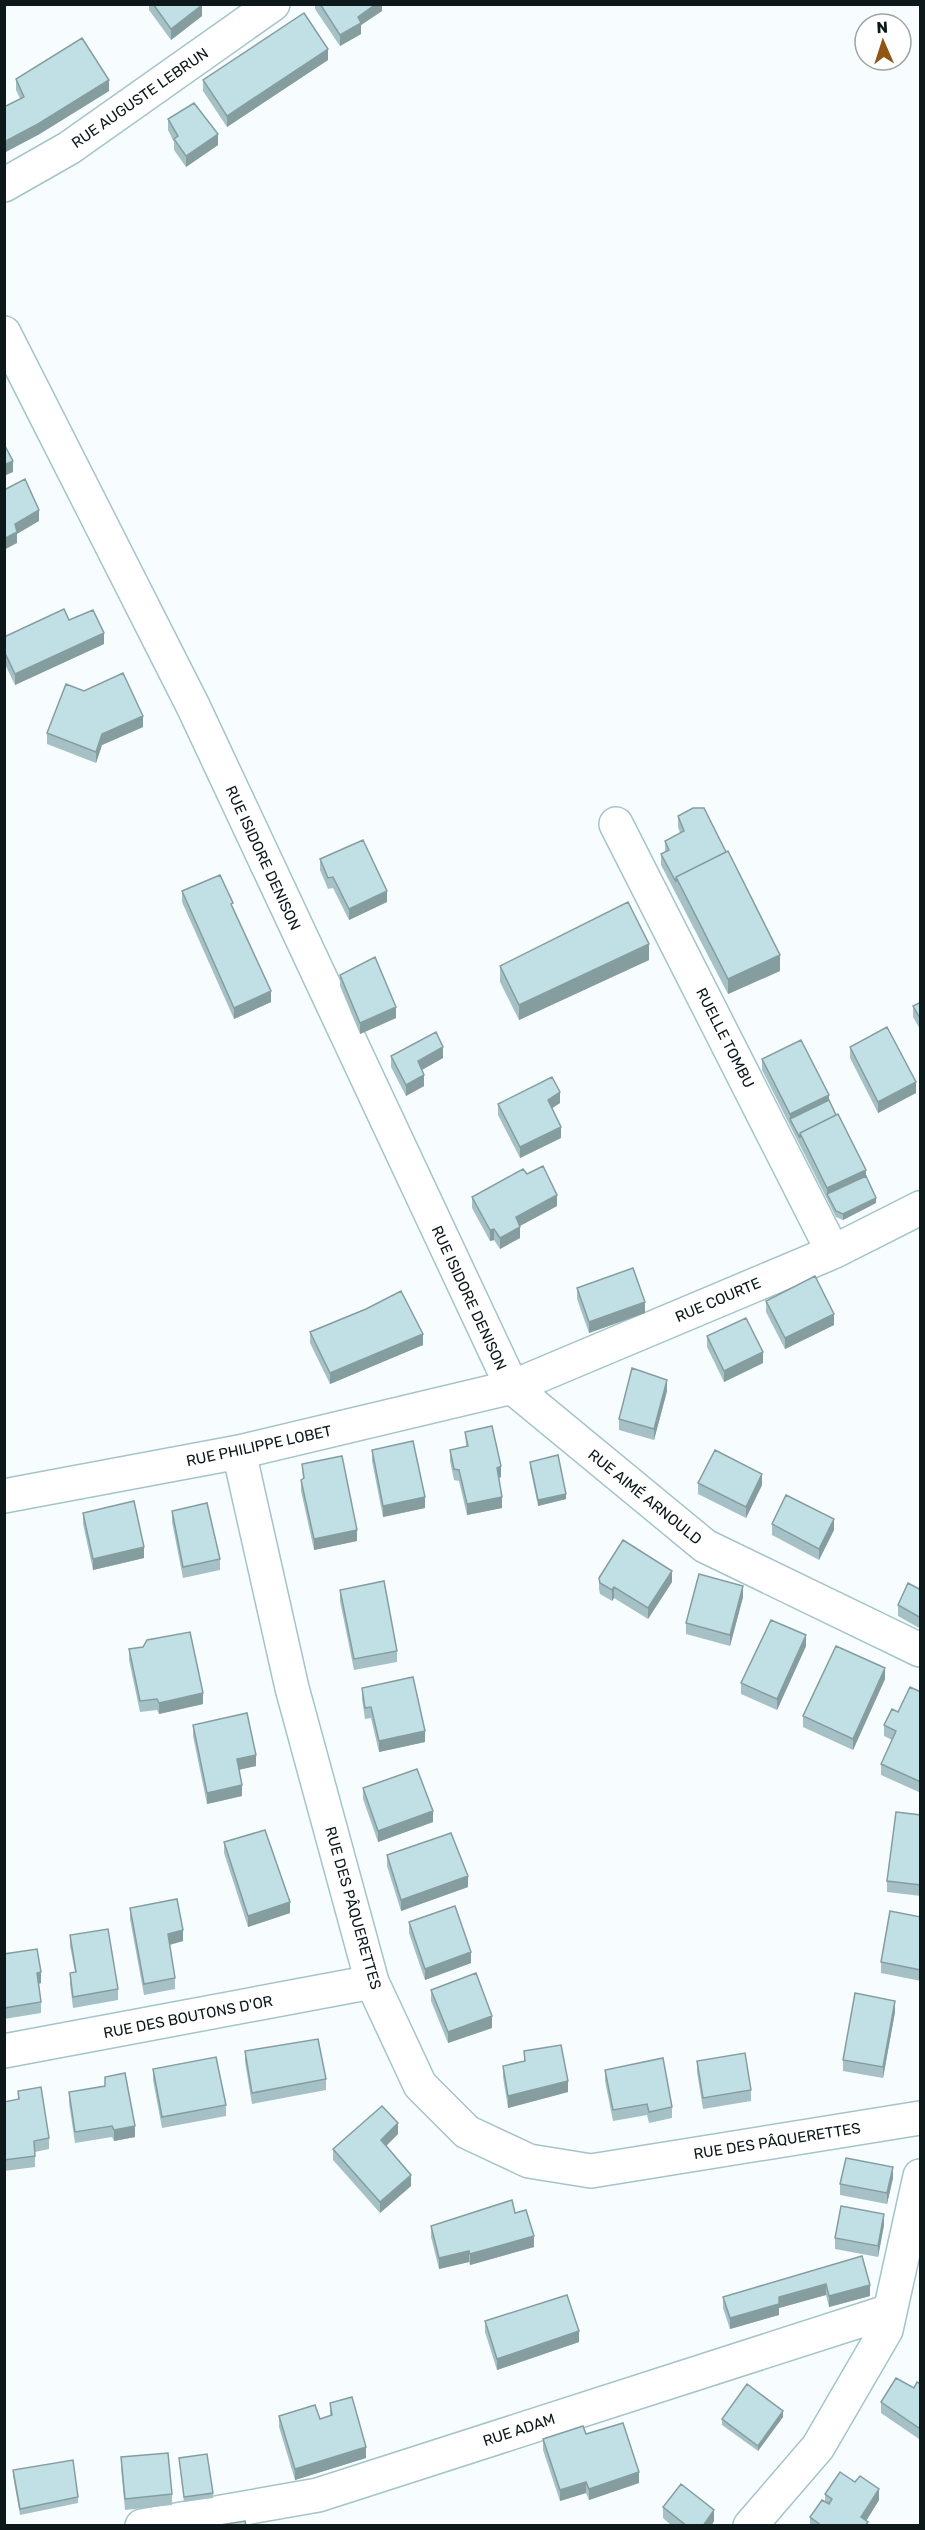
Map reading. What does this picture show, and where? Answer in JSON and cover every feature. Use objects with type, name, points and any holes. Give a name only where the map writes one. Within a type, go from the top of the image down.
[{"type":"street","name":"RUE AUGUSTE LEBRUN","points":[[4,185],[69,148],[273,4]]},
{"type":"street","name":"RUE ISIDORE DENISON","points":[[4,333],[193,706],[512,1387]]},
{"type":"street","name":"RUELLE TOMBU","points":[[616,824],[833,1252]]},
{"type":"street","name":"RUE COURTE","points":[[512,1387],[833,1252],[921,1208]]},
{"type":"street","name":"RUE PHILIPPE LOBET","points":[[4,1496],[239,1452],[512,1387]]},
{"type":"street","name":"RUE AIMÉ ARNOULD","points":[[512,1387],[705,1546],[921,1650]]},
{"type":"street","name":"RUE DES PÂQUERETTES","points":[[239,1452],[292,1688],[372,1982],[420,2085],[467,2132],[529,2161],[591,2171],[921,2118]]},
{"type":"street","name":"RUE DES BOUTONS D'OR","points":[[4,2051],[372,1982]]},
{"type":"street","points":[[750,2526],[818,2447],[886,2330],[921,2176]]},
{"type":"street","name":"RUE ADAM","points":[[142,2526],[318,2495],[890,2311]]},
{"type":"building","points":[[153,4],[202,4],[202,5],[171,29]]},
{"type":"building","points":[[320,4],[376,4],[358,17],[361,23],[340,35]]},
{"type":"building","points":[[304,13],[328,49],[227,116],[203,80]]},
{"type":"building","points":[[82,38],[109,80],[4,142],[4,107],[24,97],[16,79]]},
{"type":"building","points":[[194,103],[218,134],[186,156],[174,139],[178,136],[168,119]]},
{"type":"building","points":[[4,444],[13,461],[4,465]]},
{"type":"building","points":[[25,479],[39,510],[15,524],[17,532],[4,539],[4,490]]},
{"type":"building","points":[[64,609],[69,620],[93,610],[104,633],[15,674],[4,651],[4,637]]},
{"type":"building","points":[[123,673],[143,716],[102,734],[96,752],[47,733],[66,684],[84,691]]},
{"type":"building","points":[[693,808],[704,808],[726,852],[676,877],[676,882],[661,854],[669,850],[665,841],[684,831],[678,816]]},
{"type":"building","points":[[363,840],[387,891],[349,909],[333,877],[328,878],[320,859]]},
{"type":"building","points":[[728,851],[780,955],[728,979],[676,877]]},
{"type":"building","points":[[220,875],[271,991],[234,1008],[182,891]]},
{"type":"building","points":[[628,902],[649,944],[519,1005],[500,966]]},
{"type":"building","points":[[375,957],[396,1007],[360,1023],[340,975]]},
{"type":"building","points":[[921,1002],[921,1020],[913,1006]]},
{"type":"building","points":[[887,1027],[916,1082],[878,1102],[850,1047]]},
{"type":"building","points":[[436,1032],[443,1047],[418,1061],[424,1075],[406,1085],[391,1056]]},
{"type":"building","points":[[801,1040],[829,1095],[790,1114],[762,1059]]},
{"type":"building","points":[[552,1077],[560,1092],[548,1100],[561,1127],[520,1147],[498,1104]]},
{"type":"building","points":[[829,1100],[836,1115],[800,1133],[800,1138],[790,1119]]},
{"type":"building","points":[[838,1114],[866,1170],[827,1188],[800,1133]]},
{"type":"building","points":[[543,1166],[557,1195],[516,1217],[520,1227],[500,1238],[494,1229],[490,1230],[472,1197],[523,1169],[527,1174]]},
{"type":"building","points":[[866,1176],[876,1198],[843,1214],[836,1211],[827,1194]]},
{"type":"building","points":[[633,1268],[645,1302],[589,1322],[577,1288]]},
{"type":"building","points":[[815,1276],[834,1314],[785,1338],[766,1301]]},
{"type":"building","points":[[401,1291],[423,1334],[330,1373],[310,1332],[366,1309]]},
{"type":"building","points":[[746,1318],[763,1352],[724,1371],[707,1336]]},
{"type":"building","points":[[632,1368],[667,1380],[654,1429],[619,1419]]},
{"type":"building","points":[[492,1426],[501,1466],[497,1468],[502,1497],[467,1504],[459,1470],[454,1469],[450,1450],[468,1446],[465,1432]]},
{"type":"building","points":[[413,1441],[425,1497],[383,1506],[372,1450]]},
{"type":"building","points":[[715,1450],[762,1474],[746,1507],[698,1483]]},
{"type":"building","points":[[558,1455],[566,1494],[538,1500],[530,1462]]},
{"type":"building","points":[[342,1456],[357,1530],[314,1539],[301,1480],[304,1478],[302,1464]]},
{"type":"building","points":[[786,1495],[834,1519],[819,1549],[772,1524]]},
{"type":"building","points":[[134,1501],[144,1547],[93,1559],[83,1513]]},
{"type":"building","points":[[207,1503],[220,1559],[183,1567],[172,1511]]},
{"type":"building","points":[[623,1540],[672,1571],[648,1608],[614,1587],[612,1590],[600,1583],[599,1578]]},
{"type":"building","points":[[699,1574],[743,1586],[730,1635],[686,1623]]},
{"type":"building","points":[[384,1581],[397,1651],[354,1659],[340,1590]]},
{"type":"building","points":[[908,1583],[921,1590],[921,1618],[898,1605]]},
{"type":"building","points":[[771,1620],[806,1635],[777,1699],[741,1683]]},
{"type":"building","points":[[190,1632],[203,1693],[159,1703],[157,1699],[140,1701],[129,1649],[143,1647],[147,1640]]},
{"type":"building","points":[[836,1646],[885,1668],[853,1739],[803,1716]]},
{"type":"building","points":[[413,1677],[425,1731],[379,1741],[371,1707],[365,1708],[362,1688]]},
{"type":"building","points":[[910,1687],[921,1692],[921,1782],[881,1764],[896,1731],[884,1725],[892,1709],[898,1712]]},
{"type":"building","points":[[247,1713],[256,1755],[237,1759],[242,1785],[207,1793],[193,1725]]},
{"type":"building","points":[[417,1769],[433,1811],[378,1831],[363,1788]]},
{"type":"building","points":[[896,1812],[921,1815],[921,1885],[887,1881]]},
{"type":"building","points":[[265,1830],[290,1902],[248,1916],[224,1842]]},
{"type":"building","points":[[451,1833],[468,1876],[401,1900],[387,1855]]},
{"type":"building","points":[[177,1899],[183,1930],[168,1934],[175,1978],[144,1984],[130,1908]]},
{"type":"building","points":[[455,1906],[471,1952],[425,1969],[409,1922]]},
{"type":"building","points":[[890,1911],[921,1917],[921,1970],[881,1962]]},
{"type":"building","points":[[108,1929],[118,1989],[73,1997],[70,1973],[76,1972],[70,1935]]},
{"type":"building","points":[[37,1949],[41,1972],[37,1973],[41,2002],[4,2008],[4,1954]]},
{"type":"building","points":[[476,1973],[492,2016],[448,2032],[431,1990]]},
{"type":"building","points":[[855,1993],[895,2001],[883,2067],[843,2060]]},
{"type":"building","points":[[318,2039],[326,2079],[252,2093],[245,2051]]},
{"type":"building","points":[[561,2045],[568,2081],[508,2096],[503,2066],[525,2061],[524,2051]]},
{"type":"building","points":[[745,2053],[751,2090],[703,2098],[697,2061]]},
{"type":"building","points":[[216,2057],[226,2105],[162,2117],[153,2069]]},
{"type":"building","points":[[663,2058],[672,2107],[649,2112],[647,2104],[613,2110],[605,2070]]},
{"type":"building","points":[[125,2073],[135,2126],[114,2130],[112,2126],[75,2132],[69,2092],[105,2086],[105,2077]]},
{"type":"building","points":[[41,2087],[49,2138],[34,2141],[35,2156],[4,2160],[4,2102],[19,2099],[18,2091]]},
{"type":"building","points":[[382,2106],[398,2123],[381,2140],[411,2175],[380,2202],[333,2149]]},
{"type":"building","points":[[846,2158],[893,2167],[887,2193],[840,2184]]},
{"type":"building","points":[[512,2200],[515,2213],[526,2210],[534,2236],[470,2254],[469,2251],[439,2258],[431,2226]]},
{"type":"building","points":[[841,2206],[884,2214],[878,2246],[835,2238]]},
{"type":"building","points":[[862,2256],[870,2285],[829,2296],[826,2284],[779,2297],[779,2304],[730,2318],[723,2297]]},
{"type":"building","points":[[567,2295],[579,2331],[497,2359],[485,2321]]},
{"type":"building","points":[[896,2378],[914,2388],[917,2382],[921,2384],[921,2425],[919,2428],[881,2402]]},
{"type":"building","points":[[747,2384],[783,2411],[758,2446],[722,2419]]},
{"type":"building","points":[[352,2397],[366,2447],[295,2469],[279,2416],[315,2405],[320,2419],[332,2415],[330,2403]]},
{"type":"building","points":[[623,2423],[639,2472],[589,2489],[586,2482],[560,2490],[543,2439],[583,2426],[586,2434]]},
{"type":"building","points":[[168,2453],[172,2494],[125,2499],[121,2457]]},
{"type":"building","points":[[207,2454],[213,2493],[184,2497],[179,2458]]},
{"type":"building","points":[[73,2460],[78,2497],[20,2509],[13,2470]]},
{"type":"building","points":[[840,2472],[855,2482],[860,2476],[879,2489],[861,2517],[868,2522],[865,2526],[822,2526],[810,2517],[822,2500],[829,2504],[832,2499],[825,2494]]},
{"type":"building","points":[[681,2484],[714,2510],[703,2526],[687,2526],[663,2507]]},
{"type":"building","points":[[245,2521],[246,2526],[214,2526]]}]
